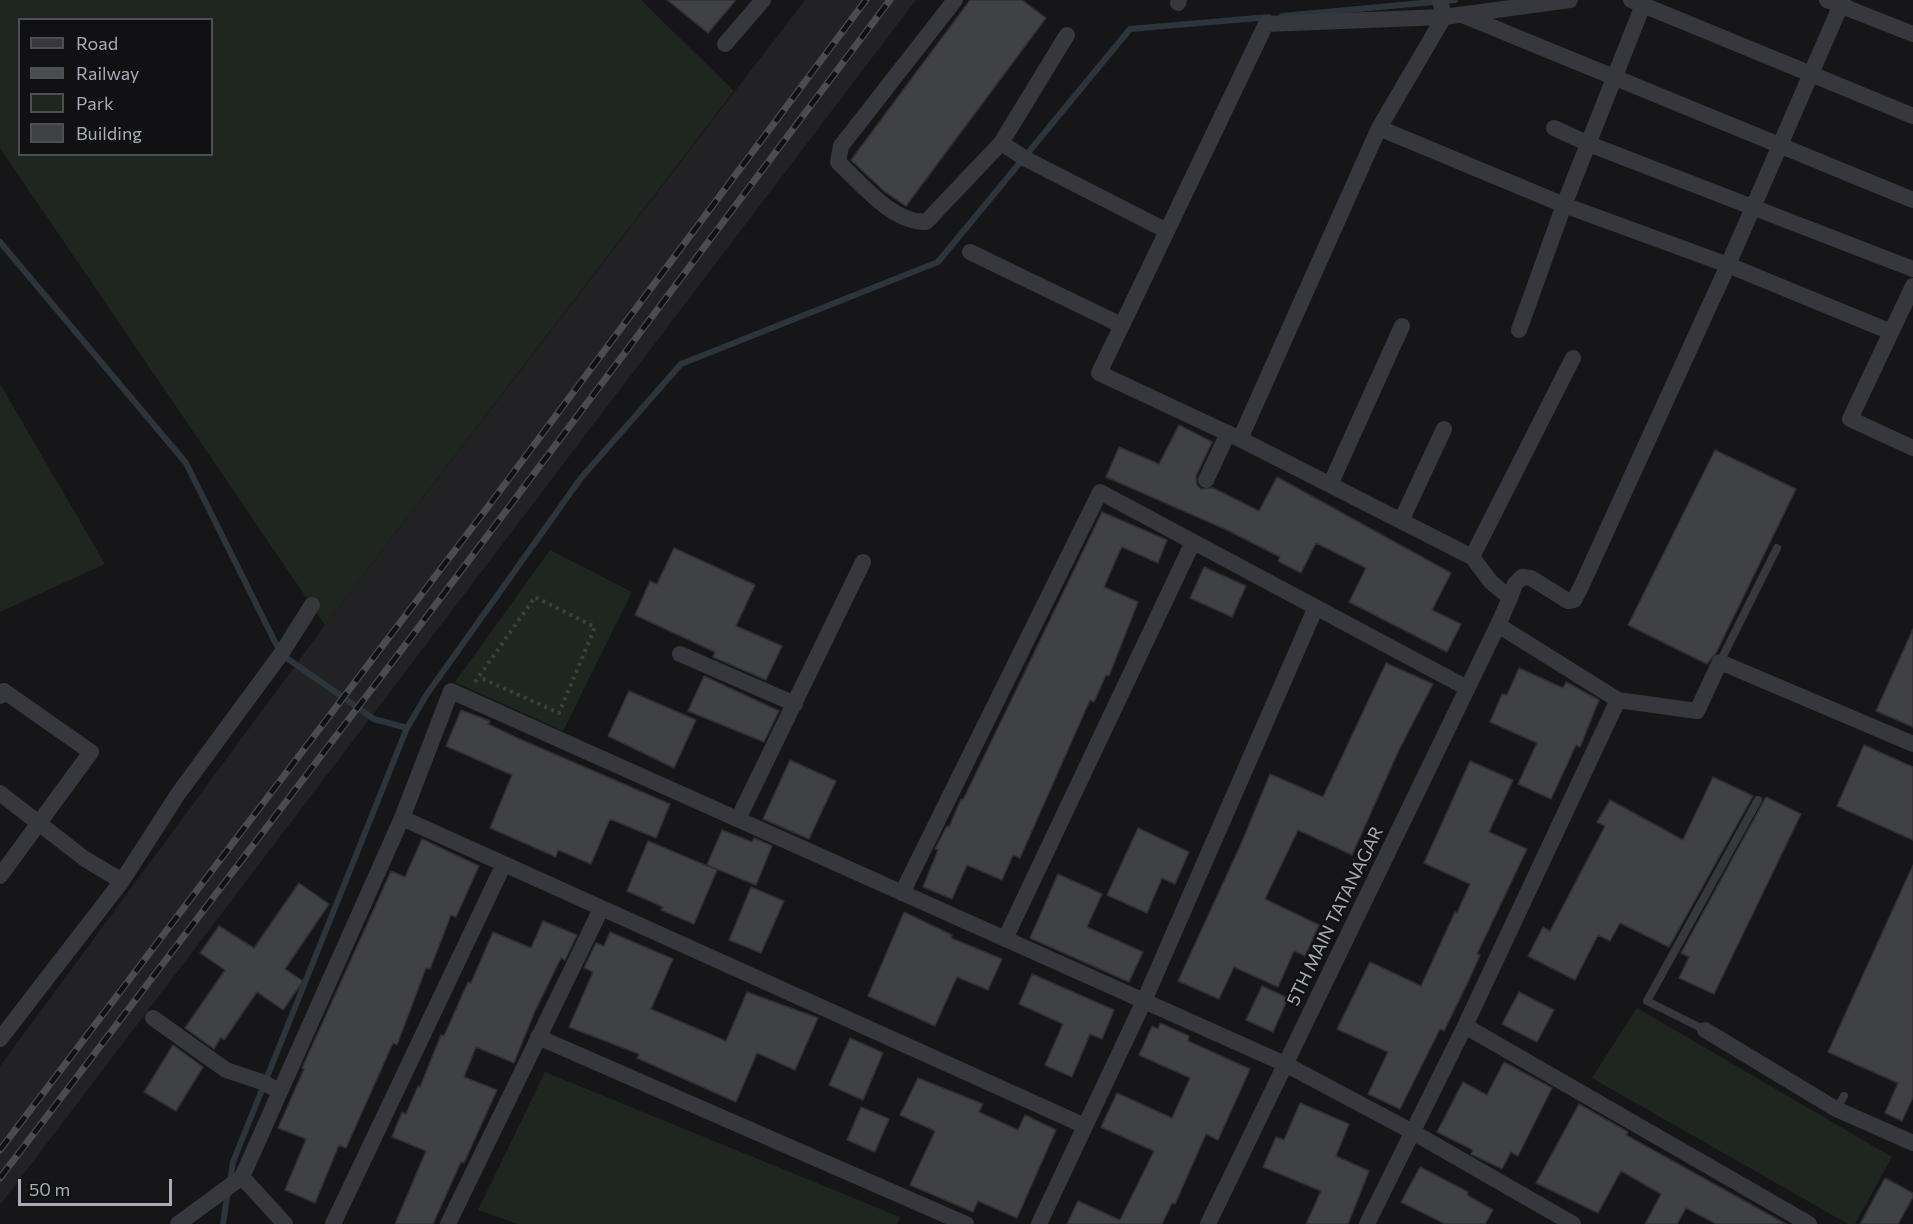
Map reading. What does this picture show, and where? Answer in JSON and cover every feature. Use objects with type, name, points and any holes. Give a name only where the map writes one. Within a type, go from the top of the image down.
[{"type":"street","points":[[725,44],[763,0]]},
{"type":"street","points":[[955,0],[841,146],[838,162],[897,215],[913,222],[926,222],[1001,143],[1067,35]]},
{"type":"street","points":[[1461,15],[1570,0]]},
{"type":"street","points":[[1519,330],[1564,205],[1617,78],[1637,2],[1913,116]]},
{"type":"street","points":[[1728,265],[1812,73],[1837,2],[1913,34]]},
{"type":"street","points":[[1206,480],[1234,436],[1380,128],[1442,9]]},
{"type":"street","points":[[1510,598],[1491,582],[1472,557],[1234,436],[1099,373],[1266,24],[1442,9],[1780,144],[1913,200]]},
{"type":"street","points":[[1380,128],[1564,205],[1728,265],[1891,332]]},
{"type":"street","points":[[1554,128],[1589,144],[1913,269]]},
{"type":"street","points":[[1001,143],[1023,157],[1167,231]]},
{"type":"street","points":[[970,252],[1122,325]]},
{"type":"street","name":"5TH MAIN TATANAGAR","points":[[1208,1224],[1510,598],[1522,578],[1531,578],[1568,601],[1574,600],[1728,265]]},
{"type":"street","points":[[1913,286],[1850,419],[1913,448]]},
{"type":"street","points":[[1330,485],[1402,326]]},
{"type":"street","points":[[1472,557],[1573,357]]},
{"type":"street","points":[[1401,521],[1444,429]]},
{"type":"street","points":[[902,893],[1100,492],[1467,688]]},
{"type":"street","points":[[1005,939],[1193,542]]},
{"type":"street","points":[[738,819],[863,562]]},
{"type":"street","points":[[0,1038],[122,882],[178,794],[281,654],[312,605]]},
{"type":"street","points":[[1039,1224],[1144,1001],[1316,607]]},
{"type":"street","points":[[1498,625],[1618,700],[1697,711],[1720,662],[1913,744]]},
{"type":"street","points":[[681,654],[795,704]]},
{"type":"street","points":[[0,696],[4,691],[91,752],[0,876]]},
{"type":"street","points":[[178,1224],[240,1178],[402,818],[451,691],[1285,1064],[1412,1131],[1574,1224]]},
{"type":"street","points":[[1367,1224],[1465,1026],[1618,700]]},
{"type":"street","points":[[0,793],[37,824],[122,882]]},
{"type":"street","points":[[402,818],[503,866],[1085,1126]]},
{"type":"street","points":[[333,1224],[503,866]]},
{"type":"street","points":[[448,1224],[601,909]]},
{"type":"street","points":[[153,1017],[226,1070],[265,1083],[280,1092]]},
{"type":"street","points":[[1465,1026],[1809,1224]]},
{"type":"street","points":[[1705,1030],[1913,1143]]},
{"type":"street","points":[[538,1037],[966,1224]]},
{"type":"street","points":[[240,1178],[285,1224]]},
{"type":"lane","points":[[1720,662],[1777,548]]},
{"type":"lane","points":[[1705,1030],[1647,1001],[1758,800]]},
{"type":"path","points":[[465,698],[535,597],[595,627],[559,713],[479,678]]},
{"type":"shaded area","points":[[805,0],[916,0],[0,1205],[0,1066],[325,625]]},
{"type":"green space","points":[[0,0],[641,0],[734,91],[325,625],[0,148]]},
{"type":"green space","points":[[0,384],[105,564],[0,612]]},
{"type":"green space","points":[[550,550],[632,592],[563,731],[455,682]]},
{"type":"green space","points":[[1637,1008],[1892,1157],[1855,1224],[1848,1224],[1592,1078]]},
{"type":"green space","points":[[545,1072],[900,1217],[897,1224],[518,1224],[478,1210]]},
{"type":"building","points":[[667,0],[736,0],[708,33]]},
{"type":"building","points":[[970,0],[1022,0],[1046,18],[906,206],[885,192],[851,160]]},
{"type":"building","points":[[1179,425],[1212,442],[1196,476],[1197,485],[1201,489],[1213,488],[1259,511],[1277,477],[1451,573],[1432,610],[1461,624],[1447,652],[1349,602],[1366,568],[1316,543],[1301,573],[1278,561],[1280,557],[1227,530],[1106,477],[1119,447],[1159,464]]},
{"type":"building","points":[[1715,450],[1796,489],[1716,653],[1707,664],[1628,625]]},
{"type":"building","points":[[1102,512],[1167,540],[1158,563],[1122,547],[1104,587],[1138,602],[1109,676],[1106,675],[1094,702],[1090,700],[1020,858],[1013,855],[1002,880],[967,865],[952,899],[923,887],[938,850],[935,849],[947,826],[949,827],[961,799],[963,800]]},
{"type":"building","points":[[674,548],[755,585],[736,626],[782,646],[766,680],[713,657],[715,652],[635,615],[650,581],[657,584]]},
{"type":"building","points":[[1204,567],[1246,586],[1232,617],[1190,598]]},
{"type":"building","points":[[1913,629],[1913,727],[1876,711]]},
{"type":"building","points":[[1386,663],[1433,684],[1398,752],[1352,855],[1298,830],[1265,899],[1319,925],[1305,956],[1294,951],[1278,987],[1234,967],[1219,999],[1178,981],[1241,844],[1270,774],[1323,797]]},
{"type":"building","points":[[1519,668],[1563,688],[1566,682],[1599,700],[1580,747],[1576,745],[1551,799],[1518,784],[1537,743],[1490,722],[1502,694],[1507,695]]},
{"type":"building","points":[[704,676],[779,711],[764,742],[688,711]]},
{"type":"building","points":[[629,691],[696,720],[674,768],[608,736]]},
{"type":"building","points":[[461,710],[490,721],[488,724],[515,737],[670,804],[656,838],[610,819],[591,864],[558,850],[556,857],[490,828],[512,775],[446,746]]},
{"type":"building","points":[[1864,745],[1913,767],[1913,840],[1837,806]]},
{"type":"building","points":[[790,760],[836,781],[809,839],[763,819]]},
{"type":"building","points":[[1470,761],[1513,780],[1489,832],[1527,849],[1477,954],[1480,955],[1469,980],[1444,1031],[1440,1029],[1400,1109],[1368,1094],[1388,1052],[1337,1029],[1370,962],[1421,986],[1470,884],[1424,863]]},
{"type":"building","points":[[1713,777],[1753,796],[1669,947],[1620,923],[1610,941],[1598,935],[1575,980],[1528,956],[1543,927],[1550,931],[1605,826],[1597,822],[1610,800],[1683,840]]},
{"type":"building","points":[[1766,797],[1801,814],[1714,994],[1679,978],[1689,957],[1681,953]]},
{"type":"building","points":[[1138,828],[1189,852],[1175,884],[1162,878],[1147,913],[1107,895]]},
{"type":"building","points":[[722,830],[752,842],[754,838],[772,846],[756,885],[707,865]]},
{"type":"building","points":[[422,839],[479,866],[456,917],[451,915],[430,969],[426,968],[397,1045],[393,1043],[346,1148],[339,1145],[315,1203],[285,1190],[306,1139],[278,1128],[304,1069],[302,1068],[391,871],[405,877]]},
{"type":"building","points":[[648,841],[717,870],[694,924],[661,910],[663,907],[627,891]]},
{"type":"building","points":[[1913,865],[1913,1097],[1902,1121],[1885,1113],[1898,1083],[1828,1052]]},
{"type":"building","points":[[1058,874],[1102,894],[1087,927],[1143,952],[1129,982],[1030,938]]},
{"type":"building","points":[[299,883],[329,904],[285,969],[303,981],[283,1010],[257,992],[224,1040],[221,1037],[214,1049],[185,1028],[225,970],[200,953],[219,926],[254,948]]},
{"type":"building","points":[[751,887],[784,901],[761,953],[729,940]]},
{"type":"building","points":[[904,912],[952,935],[951,938],[1002,959],[988,990],[957,977],[935,1026],[868,996]]},
{"type":"building","points":[[543,921],[577,935],[565,960],[561,958],[535,1011],[514,1063],[476,1047],[464,1077],[497,1090],[433,1224],[395,1224],[426,1151],[392,1137],[402,1112],[406,1114],[418,1086],[420,1087],[441,1035],[444,1036],[468,982],[471,983],[493,932],[531,948]]},
{"type":"building","points":[[610,932],[673,959],[651,1009],[726,1041],[747,992],[818,1018],[795,1070],[757,1053],[736,1102],[637,1058],[639,1054],[569,1027],[593,972],[584,968],[596,943],[604,946]]},
{"type":"building","points":[[1032,974],[1114,1010],[1102,1039],[1090,1034],[1072,1077],[1045,1065],[1063,1024],[1019,1004]]},
{"type":"building","points":[[1262,986],[1288,998],[1273,1032],[1246,1020]]},
{"type":"building","points":[[1519,992],[1554,1010],[1537,1042],[1502,1024]]},
{"type":"building","points":[[1160,1023],[1189,1036],[1188,1041],[1250,1069],[1218,1140],[1206,1134],[1175,1204],[1172,1203],[1162,1224],[1067,1224],[1078,1201],[1120,1220],[1154,1151],[1101,1127],[1117,1093],[1172,1118],[1190,1078],[1139,1055],[1152,1026],[1158,1029]]},
{"type":"building","points":[[850,1038],[883,1053],[863,1100],[829,1085]]},
{"type":"building","points":[[173,1045],[203,1067],[176,1111],[144,1092]]},
{"type":"building","points":[[1504,1062],[1552,1088],[1518,1156],[1511,1152],[1502,1169],[1471,1154],[1473,1150],[1437,1132],[1463,1082],[1487,1095]]},
{"type":"building","points":[[918,1078],[983,1104],[979,1112],[1018,1130],[1025,1115],[1056,1130],[1017,1218],[978,1201],[973,1212],[910,1185],[935,1131],[900,1115]]},
{"type":"building","points":[[1300,1103],[1349,1124],[1336,1156],[1369,1171],[1348,1224],[1306,1224],[1321,1191],[1263,1167],[1276,1137],[1284,1140]]},
{"type":"building","points":[[1579,1104],[1628,1132],[1626,1135],[1786,1224],[1716,1224],[1686,1208],[1677,1224],[1645,1224],[1661,1194],[1621,1171],[1598,1213],[1536,1183]]},
{"type":"building","points":[[861,1107],[889,1119],[875,1152],[847,1140]]},
{"type":"building","points":[[1420,1167],[1468,1192],[1467,1195],[1493,1210],[1485,1224],[1445,1224],[1401,1202]]},
{"type":"building","points":[[1885,1178],[1913,1193],[1913,1197],[1898,1224],[1860,1224]]},
{"type":"waterway","points":[[1282,16],[1455,0]]},
{"type":"waterway","points":[[230,1181],[233,1162],[407,728],[427,694],[581,478],[681,364],[938,262],[1130,29],[1269,17]]},
{"type":"waterway","points":[[0,242],[186,463],[281,654],[374,719],[407,728]]},
{"type":"waterway","points":[[223,1224],[228,1191]]},
{"type":"railway","points":[[0,1150],[484,512],[866,0]]},
{"type":"railway","points":[[0,1178],[406,644],[890,0]]}]
